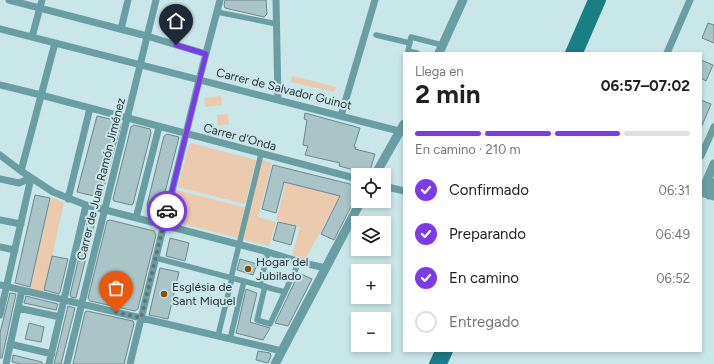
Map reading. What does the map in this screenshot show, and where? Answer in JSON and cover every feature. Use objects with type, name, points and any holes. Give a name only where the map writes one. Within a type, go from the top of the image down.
[{"type":"main road","points":[[570,52],[593,0]]},
{"type":"main road","points":[[578,52],[601,0]]},
{"type":"main road","points":[[434,364],[440,352]]},
{"type":"main road","points":[[442,364],[448,352]]},
{"type":"street","points":[[12,0],[147,36],[206,54]]},
{"type":"street","points":[[32,37],[42,0]]},
{"type":"street","points":[[121,29],[128,0]]},
{"type":"street","name":"Carrer de Juan Ramón Jiménez","points":[[67,364],[156,0]]},
{"type":"street","points":[[130,364],[220,0]]},
{"type":"street","points":[[276,0],[278,100]]},
{"type":"street","points":[[341,116],[375,0]]},
{"type":"street","points":[[412,52],[408,51],[411,37],[440,49],[463,0]]},
{"type":"street","points":[[667,52],[690,0]]},
{"type":"street","points":[[216,12],[276,24]]},
{"type":"street","name":"Carrer de Salvador Guinot","points":[[0,28],[341,116],[403,127]]},
{"type":"street","points":[[376,35],[410,43]]},
{"type":"street","points":[[21,171],[55,43]]},
{"type":"street","name":"Carrer d'Onda","points":[[0,85],[351,177]]},
{"type":"street","points":[[68,199],[90,108]]},
{"type":"street","points":[[136,218],[159,126]]},
{"type":"street","points":[[379,168],[403,127]]},
{"type":"street","points":[[702,154],[714,127]]},
{"type":"street","points":[[218,336],[261,154]]},
{"type":"street","points":[[0,155],[31,178],[53,192],[68,199],[326,268]]},
{"type":"street","points":[[706,194],[714,164]]},
{"type":"street","points":[[0,179],[19,183],[31,178]]},
{"type":"street","points":[[0,315],[3,286],[15,250],[31,178]]},
{"type":"street","points":[[706,194],[714,183]]},
{"type":"street","points":[[391,188],[403,192]]},
{"type":"street","points":[[49,364],[86,205]]},
{"type":"street","points":[[275,364],[358,208]]},
{"type":"street","points":[[0,220],[21,224]]},
{"type":"street","points":[[0,247],[15,250]]},
{"type":"street","points":[[268,252],[257,320],[270,324],[299,262]]},
{"type":"street","points":[[156,258],[285,292]]},
{"type":"street","points":[[230,339],[244,281]]},
{"type":"street","points":[[3,286],[282,351]]},
{"type":"street","points":[[6,364],[22,290]]},
{"type":"street","points":[[18,308],[60,317]]},
{"type":"street","points":[[10,344],[52,354]]},
{"type":"shaded area","points":[[292,76],[336,87],[334,92],[291,82]]},
{"type":"shaded area","points":[[221,96],[222,105],[205,107],[204,98]]},
{"type":"shaded area","points":[[228,114],[229,124],[218,126],[217,115]]},
{"type":"shaded area","points":[[191,143],[256,160],[245,204],[178,187],[189,145]]},
{"type":"shaded area","points":[[259,159],[272,163],[258,217],[276,222],[269,246],[168,220],[176,190],[246,208]]},
{"type":"shaded area","points":[[286,183],[340,196],[303,263],[291,260],[300,227],[276,220]]},
{"type":"shaded area","points":[[51,197],[64,203],[43,295],[29,292]]},
{"type":"building","points":[[225,0],[266,0],[267,14],[264,17],[225,8]]},
{"type":"building","points":[[708,23],[714,25],[714,43],[702,38]]},
{"type":"building","points":[[702,60],[713,65],[706,81],[702,79]]},
{"type":"building","points":[[702,100],[711,104],[702,126]]},
{"type":"building","points":[[305,113],[360,128],[354,147],[356,147],[355,149],[375,154],[371,168],[351,169],[339,166],[340,163],[305,155],[308,146],[303,145],[307,120],[304,119]]},
{"type":"building","points":[[97,116],[119,121],[121,124],[102,195],[98,197],[77,192]]},
{"type":"building","points":[[134,125],[150,129],[151,133],[133,204],[131,205],[114,201],[113,199],[131,127]]},
{"type":"building","points":[[167,134],[179,137],[161,208],[158,211],[148,208],[147,205],[164,136]]},
{"type":"building","points":[[273,165],[351,184],[351,207],[334,240],[321,234],[340,196],[284,182],[276,213],[262,209]]},
{"type":"building","points":[[35,195],[50,198],[30,287],[15,283]]},
{"type":"building","points":[[89,215],[96,217],[76,298],[71,297],[70,295]]},
{"type":"building","points":[[110,220],[154,231],[156,235],[138,309],[135,311],[90,301],[88,298],[107,221]]},
{"type":"building","points":[[278,222],[296,226],[291,245],[273,240]]},
{"type":"building","points":[[170,238],[189,243],[185,261],[166,256]]},
{"type":"building","points":[[52,256],[68,259],[59,294],[44,290]]},
{"type":"building","points":[[240,259],[257,264],[253,275],[237,270]]},
{"type":"building","name":"Església de Sant Miquel","points":[[160,268],[179,272],[168,319],[149,315]]},
{"type":"building","points":[[299,273],[312,279],[288,326],[275,323]]},
{"type":"building","points":[[246,289],[257,293],[250,322],[270,328],[263,340],[236,333]]},
{"type":"building","points":[[10,293],[16,294],[2,358],[0,358],[0,333]]},
{"type":"building","points":[[26,296],[58,304],[56,310],[24,303]]},
{"type":"building","points":[[68,306],[75,308],[61,364],[54,364]]},
{"type":"building","points":[[87,311],[133,321],[134,324],[124,364],[73,364],[85,312]]},
{"type":"building","points":[[29,323],[44,327],[41,342],[25,339]]},
{"type":"building","points":[[258,351],[270,353],[271,356],[268,363],[256,360]]},
{"type":"building","points":[[13,355],[42,362],[42,364],[21,364],[12,362]]},
{"type":"way so far","points":[[116,312],[141,318],[167,211]]},
{"type":"place","name":"Hogar del Jubilado","points":[[248,269]]},
{"type":"place","name":"Església de Sant Miquel","points":[[164,294]]},
{"type":"route","points":[[167,211],[206,54],[176,45]]}]
